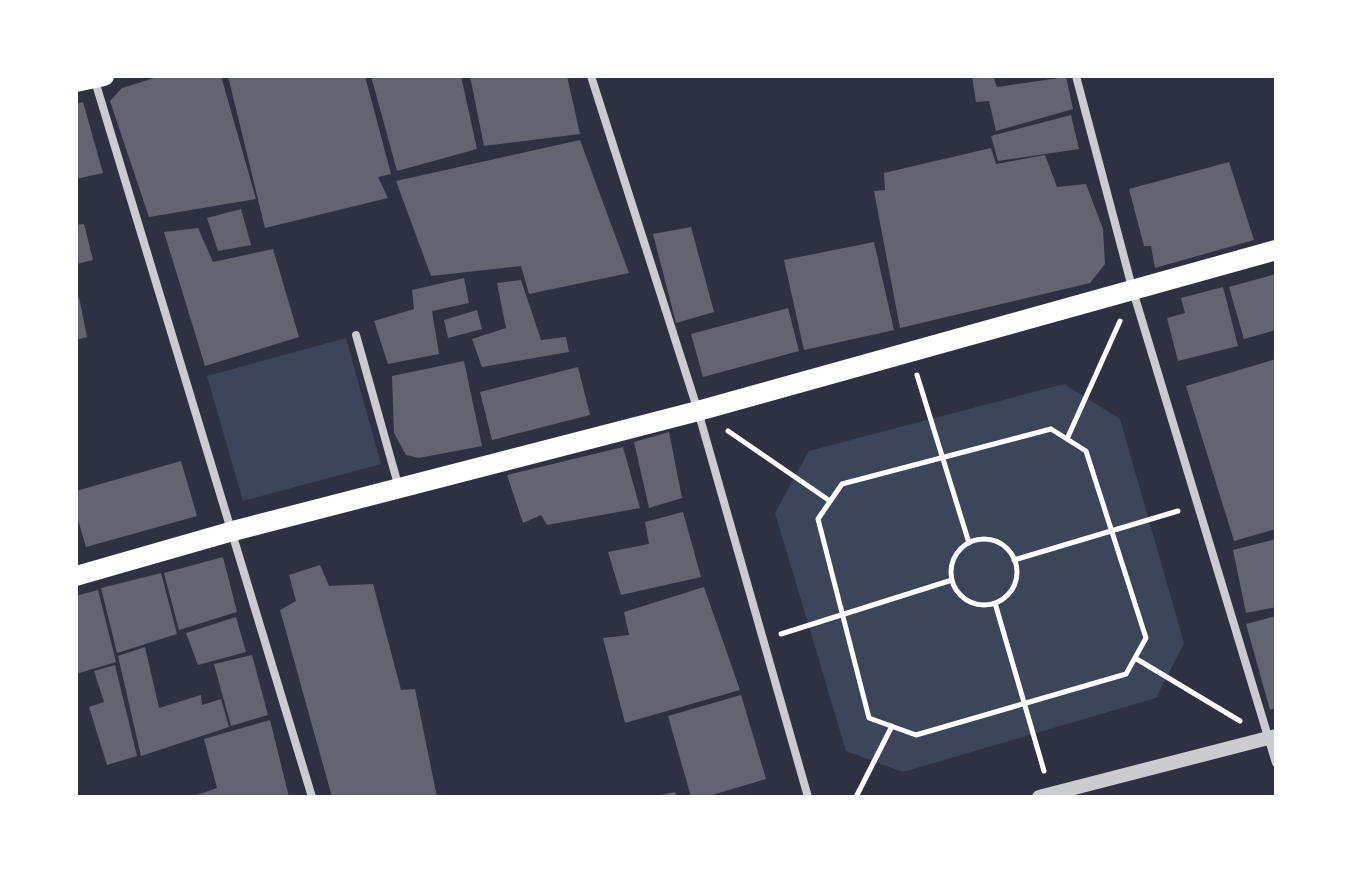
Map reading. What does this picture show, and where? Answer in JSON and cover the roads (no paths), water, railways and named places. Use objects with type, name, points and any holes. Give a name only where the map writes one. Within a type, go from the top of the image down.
[{"type":"main road","points":[[76,576],[233,531],[698,411],[1276,250]]},
{"type":"street","points":[[591,76],[698,411],[808,797]]},
{"type":"street","points":[[1076,76],[1133,291],[1272,737],[1276,763]]},
{"type":"street","points":[[92,78],[312,797]]},
{"type":"street","points":[[356,335],[399,489]]},
{"type":"street","points":[[1045,795],[1272,737]]}]
